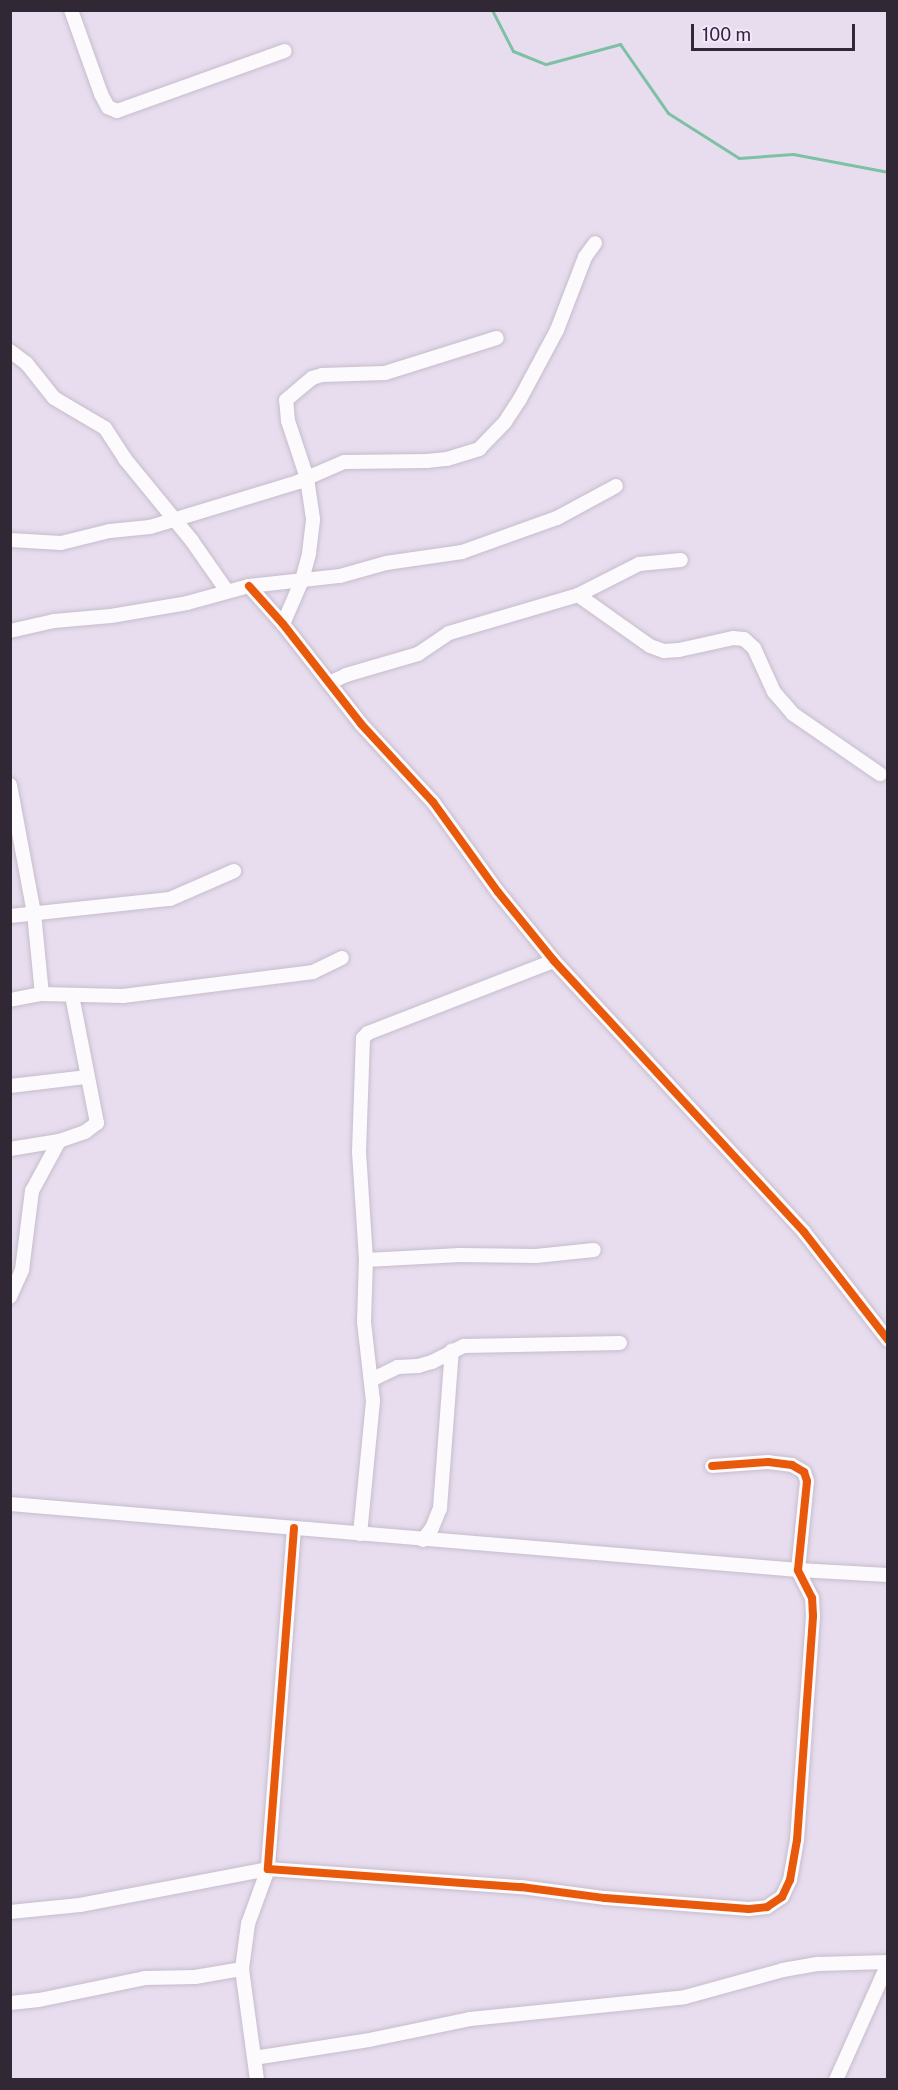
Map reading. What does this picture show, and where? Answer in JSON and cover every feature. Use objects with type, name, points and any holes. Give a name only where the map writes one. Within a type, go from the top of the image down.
[{"type":"street","points":[[71,10],[101,94],[108,107],[117,111],[285,51]]},
{"type":"street","points":[[10,540],[61,543],[110,531],[150,527],[307,478],[344,462],[427,461],[447,459],[479,449],[505,422],[520,399],[557,330],[585,257],[595,243]]},
{"type":"street","points":[[283,624],[302,580],[313,519],[307,478],[285,409],[286,400],[312,378],[322,375],[385,372],[497,338]]},
{"type":"street","points":[[10,351],[27,364],[54,398],[105,428],[227,591]]},
{"type":"street","points":[[10,631],[54,621],[111,616],[187,603],[249,586],[340,576],[386,563],[462,552],[557,518],[616,486]]},
{"type":"street","points":[[328,683],[346,675],[418,654],[449,633],[578,595],[639,564],[681,560]]},
{"type":"street","points":[[249,586],[283,624],[361,724],[433,802],[498,892],[554,961],[804,1232],[888,1340]]},
{"type":"street","points":[[578,595],[650,646],[664,651],[733,638],[744,639],[754,648],[774,692],[793,714],[880,774]]},
{"type":"street","points":[[10,785],[34,913],[42,994]]},
{"type":"street","points":[[10,916],[102,909],[170,900],[234,871]]},
{"type":"street","points":[[10,1000],[42,994],[123,996],[312,972],[342,958]]},
{"type":"street","points":[[360,1534],[373,1401],[364,1322],[366,1260],[359,1152],[363,1038],[379,1028],[554,961]]},
{"type":"street","points":[[10,1149],[59,1141],[85,1132],[97,1123],[97,1113],[87,1077],[72,996]]},
{"type":"street","points":[[10,1086],[87,1077]]},
{"type":"street","points":[[10,1297],[22,1270],[32,1191],[59,1141]]},
{"type":"street","points":[[366,1260],[460,1255],[536,1256],[594,1250]]},
{"type":"street","points":[[371,1380],[398,1367],[432,1362],[452,1350],[481,1343],[620,1343]]},
{"type":"street","points":[[423,1540],[432,1528],[440,1508],[452,1350]]},
{"type":"street","points":[[10,1912],[80,1905],[268,1869],[521,1887],[605,1898],[749,1909],[767,1907],[782,1897],[790,1880],[797,1840],[813,1616],[812,1598],[798,1570],[807,1481],[804,1472],[792,1465],[768,1462],[712,1466]]},
{"type":"street","points":[[10,1504],[423,1540],[888,1575]]},
{"type":"street","points":[[257,2079],[242,1969],[248,1924],[268,1869],[294,1528]]},
{"type":"street","points":[[254,2058],[369,2040],[470,2019],[685,1997],[783,1970],[818,1964],[888,1963],[836,2079]]},
{"type":"street","points":[[10,2003],[39,2000],[145,1977],[195,1977],[242,1969]]},
{"type":"waterway","points":[[492,10],[513,51],[546,64],[620,44],[668,113],[739,158],[793,154],[888,172]]},
{"type":"cycle path","points":[[249,586],[283,624],[361,724],[433,802],[498,892],[554,961],[804,1232],[888,1340]]},
{"type":"cycle path","points":[[294,1528],[268,1869],[521,1887],[605,1898],[749,1909],[767,1907],[782,1897],[790,1880],[797,1840],[813,1616],[812,1598],[798,1570],[807,1481],[804,1472],[792,1465],[768,1462],[712,1466]]}]
